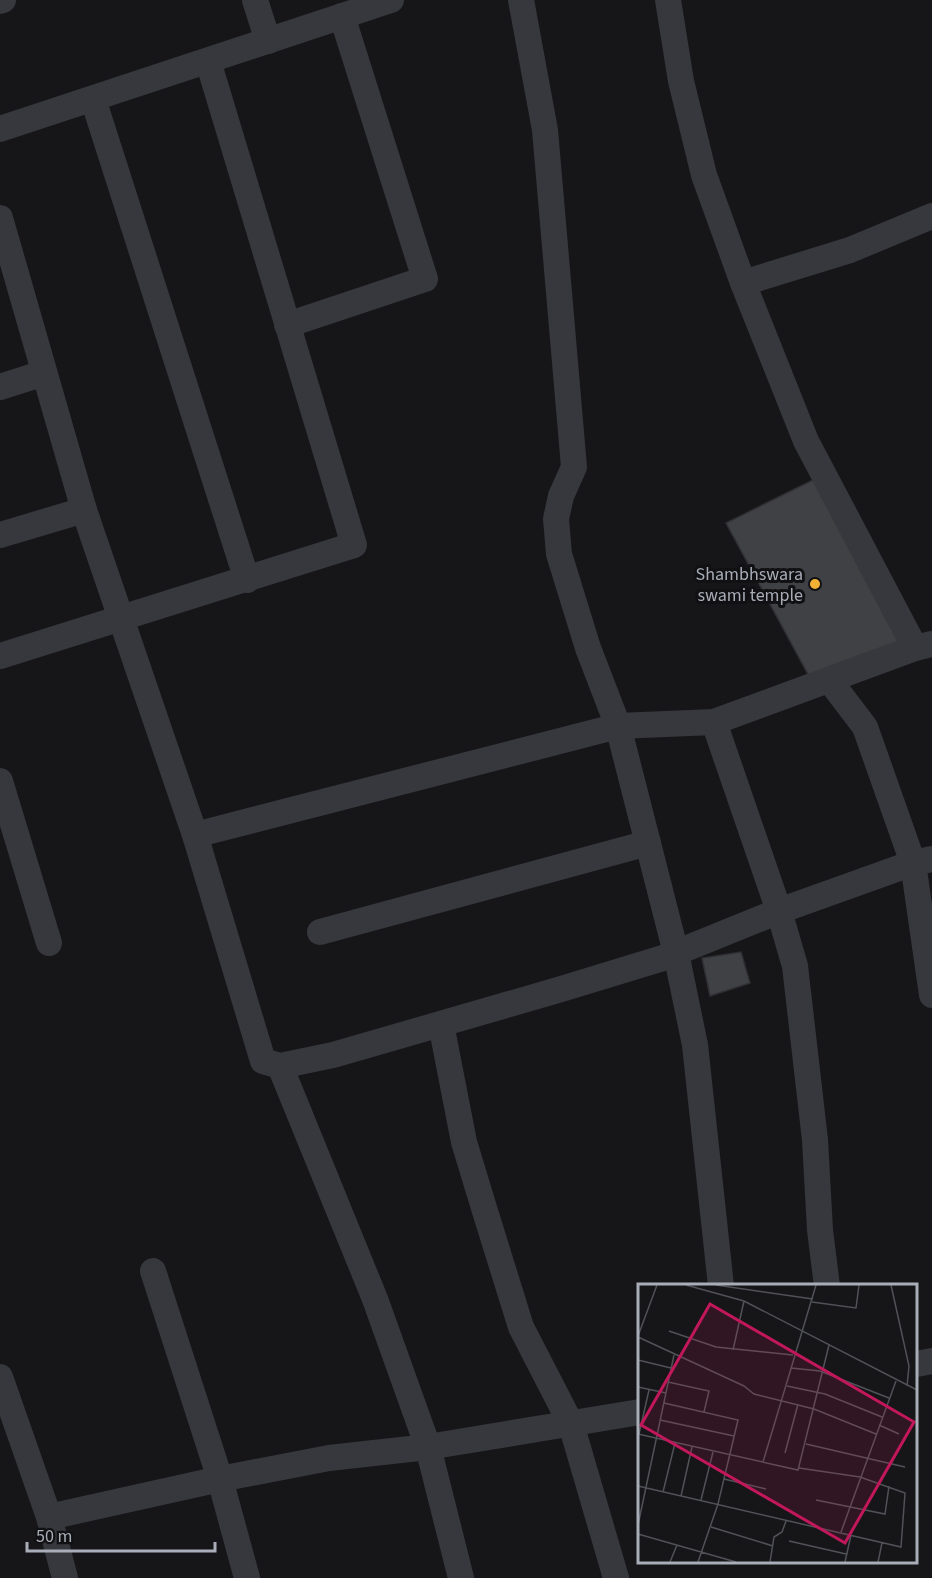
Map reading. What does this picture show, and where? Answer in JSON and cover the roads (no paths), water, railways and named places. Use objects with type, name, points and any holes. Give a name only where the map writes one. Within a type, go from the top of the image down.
[{"type":"street","points":[[255,0],[268,41]]},
{"type":"street","points":[[0,129],[391,0]]},
{"type":"street","points":[[521,0],[545,130],[574,467],[561,496],[556,519],[559,554],[588,648],[618,726],[676,953],[695,1045],[721,1284]]},
{"type":"street","points":[[195,835],[618,726],[714,722],[923,646],[806,441],[743,283],[704,175],[681,81],[668,0]]},
{"type":"street","points":[[287,325],[426,279],[342,16]]},
{"type":"street","points":[[0,656],[121,620],[354,545],[208,61]]},
{"type":"street","points":[[93,99],[247,580]]},
{"type":"street","points":[[743,283],[850,250],[932,216]]},
{"type":"street","points":[[0,218],[5,256],[44,373],[84,510],[195,835],[263,1061],[280,1066],[333,1055],[579,984],[676,953],[779,911],[922,861]]},
{"type":"street","points":[[0,387],[44,373]]},
{"type":"street","points":[[0,535],[84,510]]},
{"type":"street","points":[[830,681],[865,728],[922,861],[932,995]]},
{"type":"street","points":[[714,722],[779,911],[795,966],[815,1140],[820,1230],[827,1284]]},
{"type":"street","points":[[0,780],[49,943]]},
{"type":"street","points":[[320,932],[648,843]]},
{"type":"street","points":[[441,1024],[464,1142],[521,1327],[571,1424],[616,1578]]},
{"type":"street","points":[[280,1066],[375,1299],[428,1447],[460,1578]]},
{"type":"street","points":[[153,1271],[220,1479],[247,1578]]},
{"type":"street","points":[[917,1364],[932,1361]]},
{"type":"street","points":[[0,1377],[49,1517],[65,1578]]},
{"type":"street","points":[[49,1517],[220,1479],[329,1458],[428,1447],[638,1412]]},
{"type":"place","name":"Shambhswara swami temple","points":[[815,584]]}]
